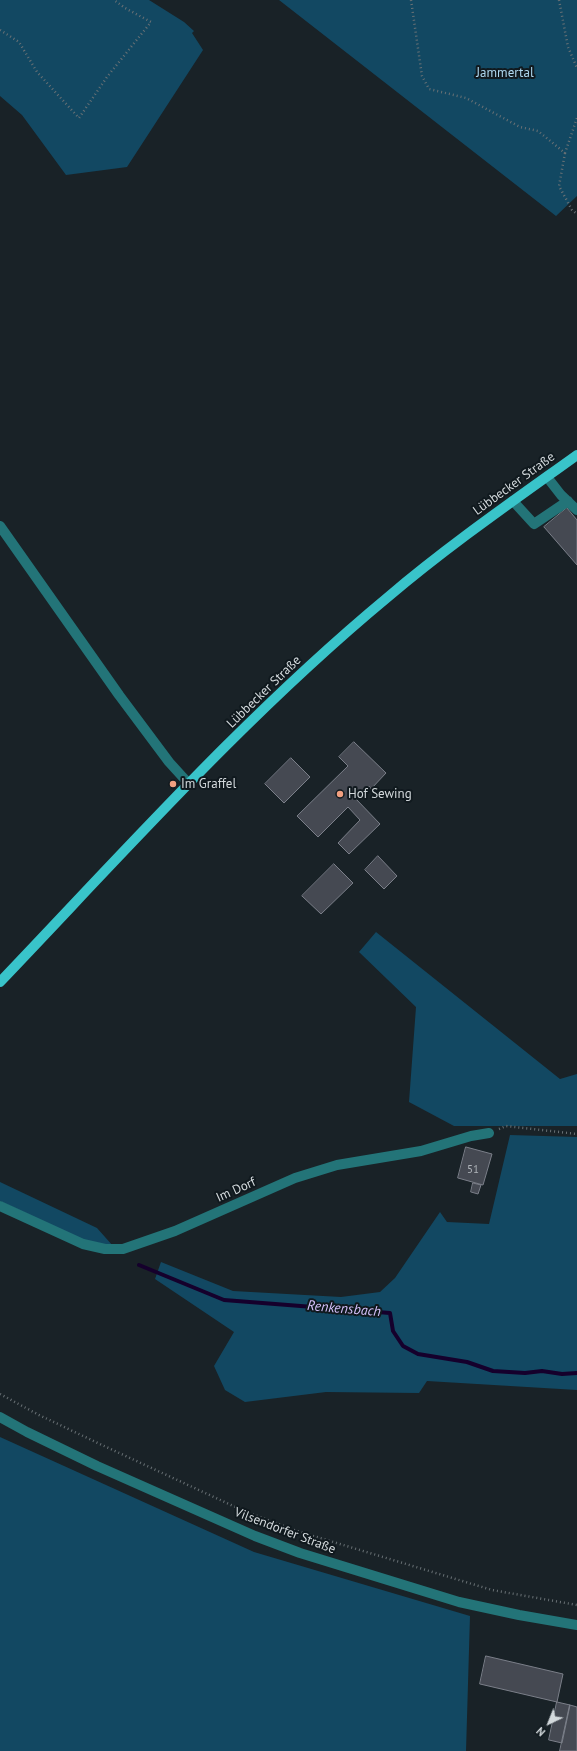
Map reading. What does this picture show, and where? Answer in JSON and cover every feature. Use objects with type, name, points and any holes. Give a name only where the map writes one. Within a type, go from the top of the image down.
[{"type":"main road","name":"Lübbecker Straße","points":[[0,982],[189,784],[275,698],[360,621],[406,582],[513,501],[577,455]]},
{"type":"street","points":[[547,477],[577,510]]},
{"type":"street","points":[[513,501],[534,524],[568,501]]},
{"type":"street","points":[[0,526],[119,695],[169,762],[189,784]]},
{"type":"street","name":"Im Dorf","points":[[0,1206],[83,1244],[105,1249],[123,1249],[175,1231],[295,1178],[337,1165],[421,1150],[471,1136],[489,1133]]},
{"type":"street","name":"Vilsendorfer Straße","points":[[0,1417],[97,1466],[255,1536],[300,1553],[459,1602],[519,1615],[577,1625]]},
{"type":"path","points":[[0,30],[19,42],[37,72],[79,118],[107,77],[151,22],[125,8],[114,0]]},
{"type":"path","points":[[411,0],[422,76],[429,88],[466,98],[520,127],[538,131],[565,153]]},
{"type":"path","points":[[559,0],[568,47],[577,68]]},
{"type":"path","points":[[577,118],[565,153],[559,186],[572,210],[577,214]]},
{"type":"path","points":[[489,1133],[506,1126],[577,1134]]},
{"type":"path","points":[[0,1394],[109,1449],[244,1511],[297,1531],[492,1590],[577,1604]]},
{"type":"green space","points":[[0,0],[149,0],[184,22],[194,31],[192,33],[203,50],[127,167],[66,175],[22,115],[0,96]]},
{"type":"green space","name":"Jammertal","points":[[279,0],[577,0],[577,196],[556,216]]},
{"type":"green space","points":[[376,932],[560,1079],[577,1074],[577,1126],[454,1126],[409,1102],[416,1007],[359,952]]},
{"type":"green space","points":[[510,1135],[577,1137],[577,1390],[427,1381],[419,1393],[326,1392],[245,1402],[225,1390],[214,1366],[234,1332],[155,1279],[161,1262],[233,1291],[341,1297],[380,1292],[395,1278],[440,1212],[447,1222],[489,1224]]},
{"type":"green space","points":[[0,1182],[97,1228],[113,1246],[89,1243],[0,1201]]},
{"type":"green space","points":[[0,1437],[254,1552],[470,1616],[466,1751],[0,1751]]},
{"type":"building","points":[[567,508],[577,520],[577,565],[544,527]]},
{"type":"building","name":"Hof Sewing","points":[[354,742],[386,773],[371,789],[369,786],[356,799],[380,824],[349,854],[338,843],[360,820],[348,807],[318,837],[297,816],[348,766],[339,757]]},
{"type":"building","points":[[291,758],[310,777],[284,803],[265,784]]},
{"type":"building","points":[[378,856],[397,876],[384,889],[365,870]]},
{"type":"building","points":[[334,864],[353,883],[321,914],[302,896]]},
{"type":"building","points":[[466,1147],[492,1154],[483,1185],[458,1178]]},
{"type":"building","points":[[473,1183],[481,1185],[478,1194],[471,1192]]},
{"type":"building","points":[[486,1656],[563,1674],[557,1702],[480,1684]]},
{"type":"building","points":[[557,1702],[570,1705],[562,1743],[549,1740]]},
{"type":"building","points":[[570,1705],[577,1707],[577,1751],[560,1751]]},
{"type":"waterway","name":"Renkensbach","points":[[139,1265],[224,1300],[390,1313],[393,1331],[403,1346],[418,1354],[467,1362],[493,1371],[525,1373],[542,1371],[562,1374],[577,1373]]},
{"type":"place","name":"Im Graffel","points":[[173,784]]},
{"type":"place","name":"Hof Sewing","points":[[340,794]]}]
